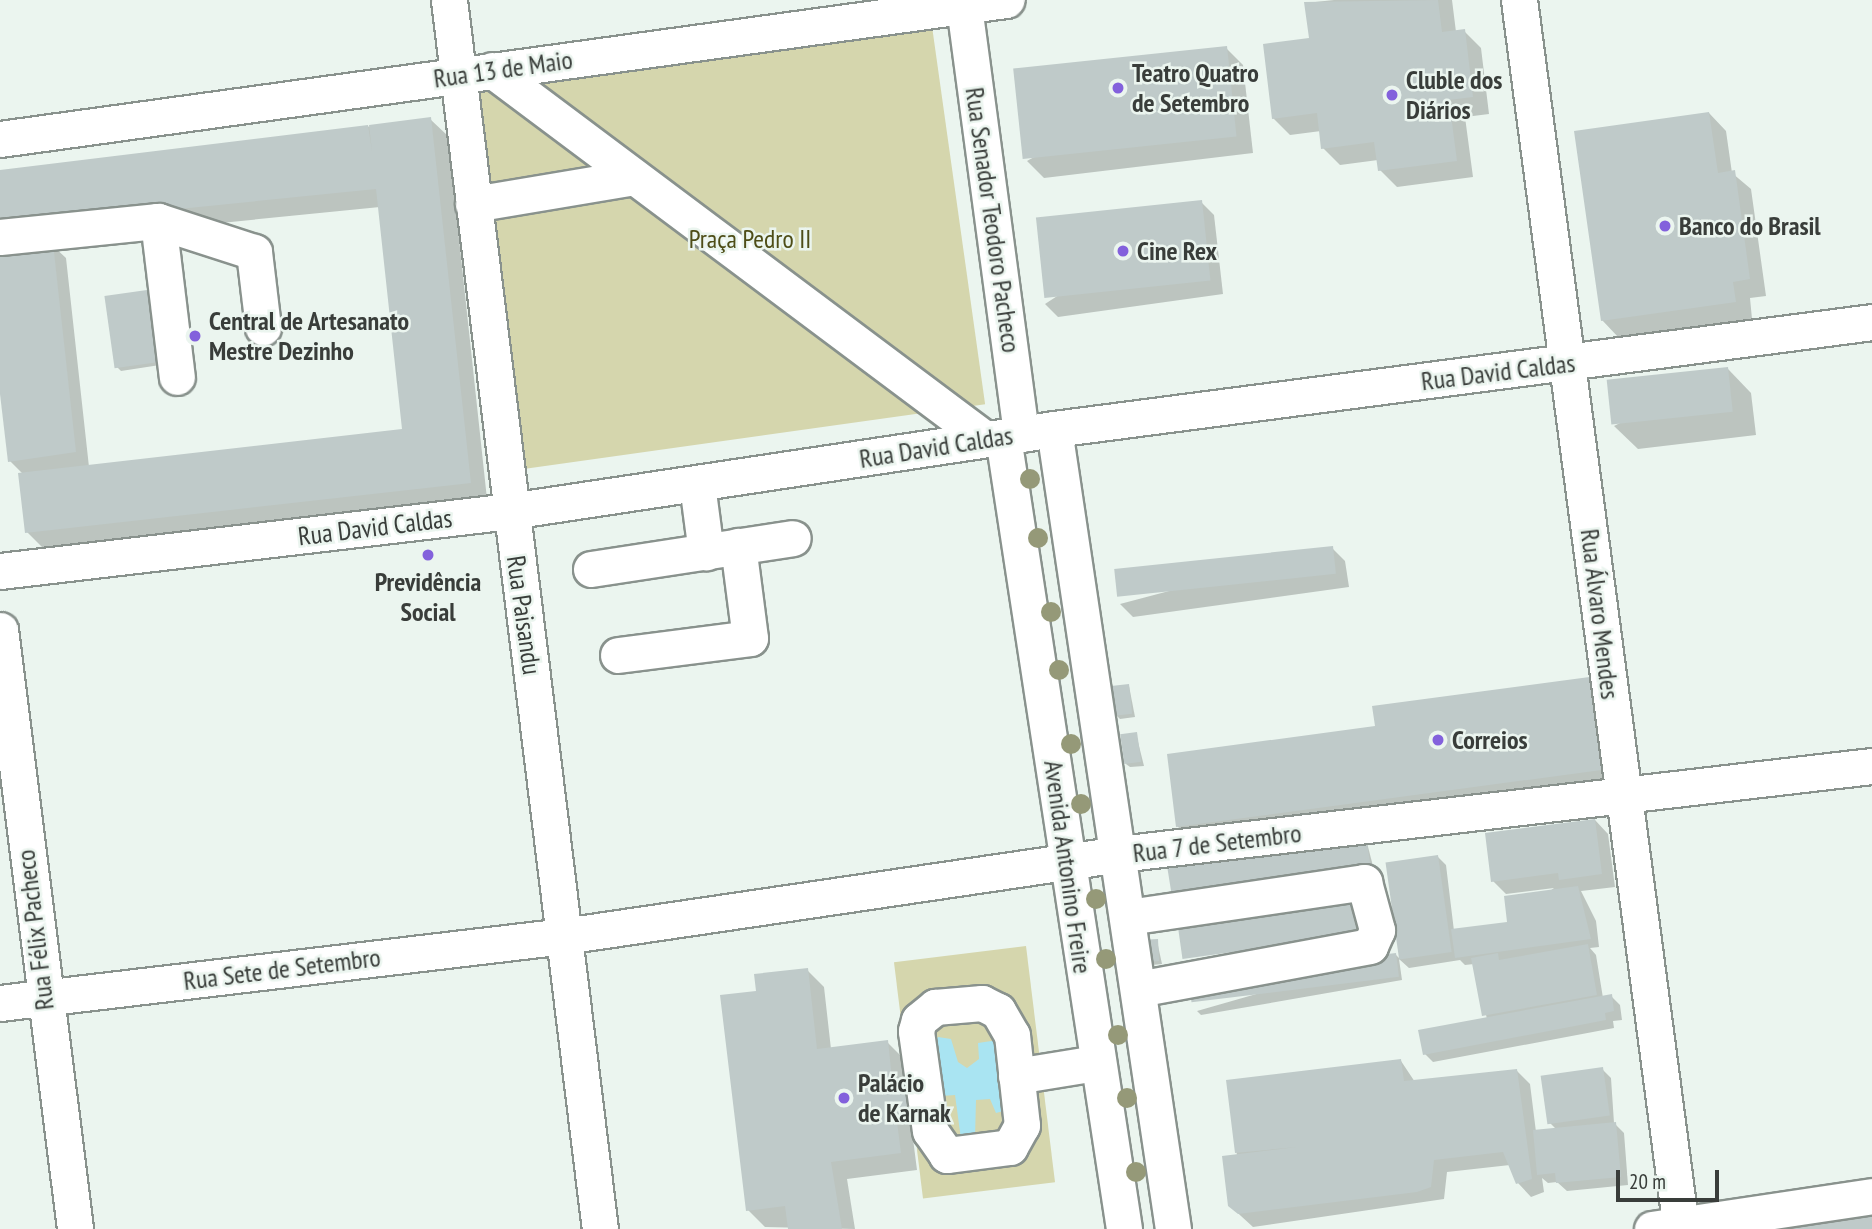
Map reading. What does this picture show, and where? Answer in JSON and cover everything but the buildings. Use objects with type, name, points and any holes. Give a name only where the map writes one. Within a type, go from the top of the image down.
[{"type":"street","name":"Rua Paisandu","points":[[449,0],[600,1229]]},
{"type":"street","name":"Rua Álvaro Mendes","points":[[1519,0],[1626,795],[1671,1227]]},
{"type":"street","name":"Rua 13 de Maio","points":[[0,139],[985,2]]},
{"type":"street","name":"Rua Senador Teodoro Pacheco","points":[[985,2],[1016,435]]},
{"type":"street","points":[[492,70],[634,177],[1016,435]]},
{"type":"street","points":[[473,204],[634,177]]},
{"type":"street","points":[[0,237],[158,221],[254,252],[263,327]]},
{"type":"street","points":[[158,221],[177,377]]},
{"type":"street","name":"Rua David Caldas","points":[[0,570],[510,511],[1016,435],[1872,322]]},
{"type":"street","name":"Avenida Antonino Freire","points":[[1016,435],[1065,502],[1083,644],[1119,854],[1173,1229]]},
{"type":"street","name":"Avenida Antonino Freire","points":[[1016,435],[1014,510],[1098,1073],[1124,1229]]},
{"type":"street","points":[[618,655],[750,638],[722,549],[697,484]]},
{"type":"street","points":[[1014,510],[1065,502]]},
{"type":"street","points":[[591,569],[793,538]]},
{"type":"street","name":"Rua Félix Pacheco","points":[[0,630],[43,997],[75,1229]]},
{"type":"street","points":[[1036,652],[1083,644]]},
{"type":"street","name":"Rua 7 de Setembro","points":[[564,936],[1119,854],[1872,766]]},
{"type":"street","points":[[1128,917],[1364,882],[1377,930],[1370,946],[1138,989]]},
{"type":"street","name":"Rua Sete de Setembro","points":[[0,1003],[564,936]]},
{"type":"street","points":[[1016,1076],[1098,1073],[1150,1075]]},
{"type":"street","points":[[1671,1227],[1872,1196]]},
{"type":"green space","name":"Praça Pedro II","points":[[930,12],[985,404],[524,469],[469,77]]},
{"type":"green space","points":[[1026,946],[1055,1182],[923,1198],[894,962]]},
{"type":"water","points":[[938,1037],[951,1039],[958,1062],[967,1068],[979,1059],[978,1043],[998,1040],[1007,1110],[996,1113],[990,1099],[976,1100],[975,1138],[961,1139],[955,1095],[942,1096],[933,1045]]},
{"type":"place","name":"Teatro Quatro de Setembro","points":[[1118,88]]},
{"type":"place","name":"Cluble dos Diários","points":[[1392,95]]},
{"type":"place","name":"Banco do Brasil","points":[[1665,226]]},
{"type":"place","name":"Cine Rex","points":[[1123,251]]},
{"type":"place","name":"Central de Artesanato Mestre Dezinho","points":[[195,336]]},
{"type":"place","name":"Previdência Social","points":[[428,555]]},
{"type":"place","name":"Correios","points":[[1438,740]]},
{"type":"place","name":"Palácio de Karnak","points":[[844,1098]]}]
